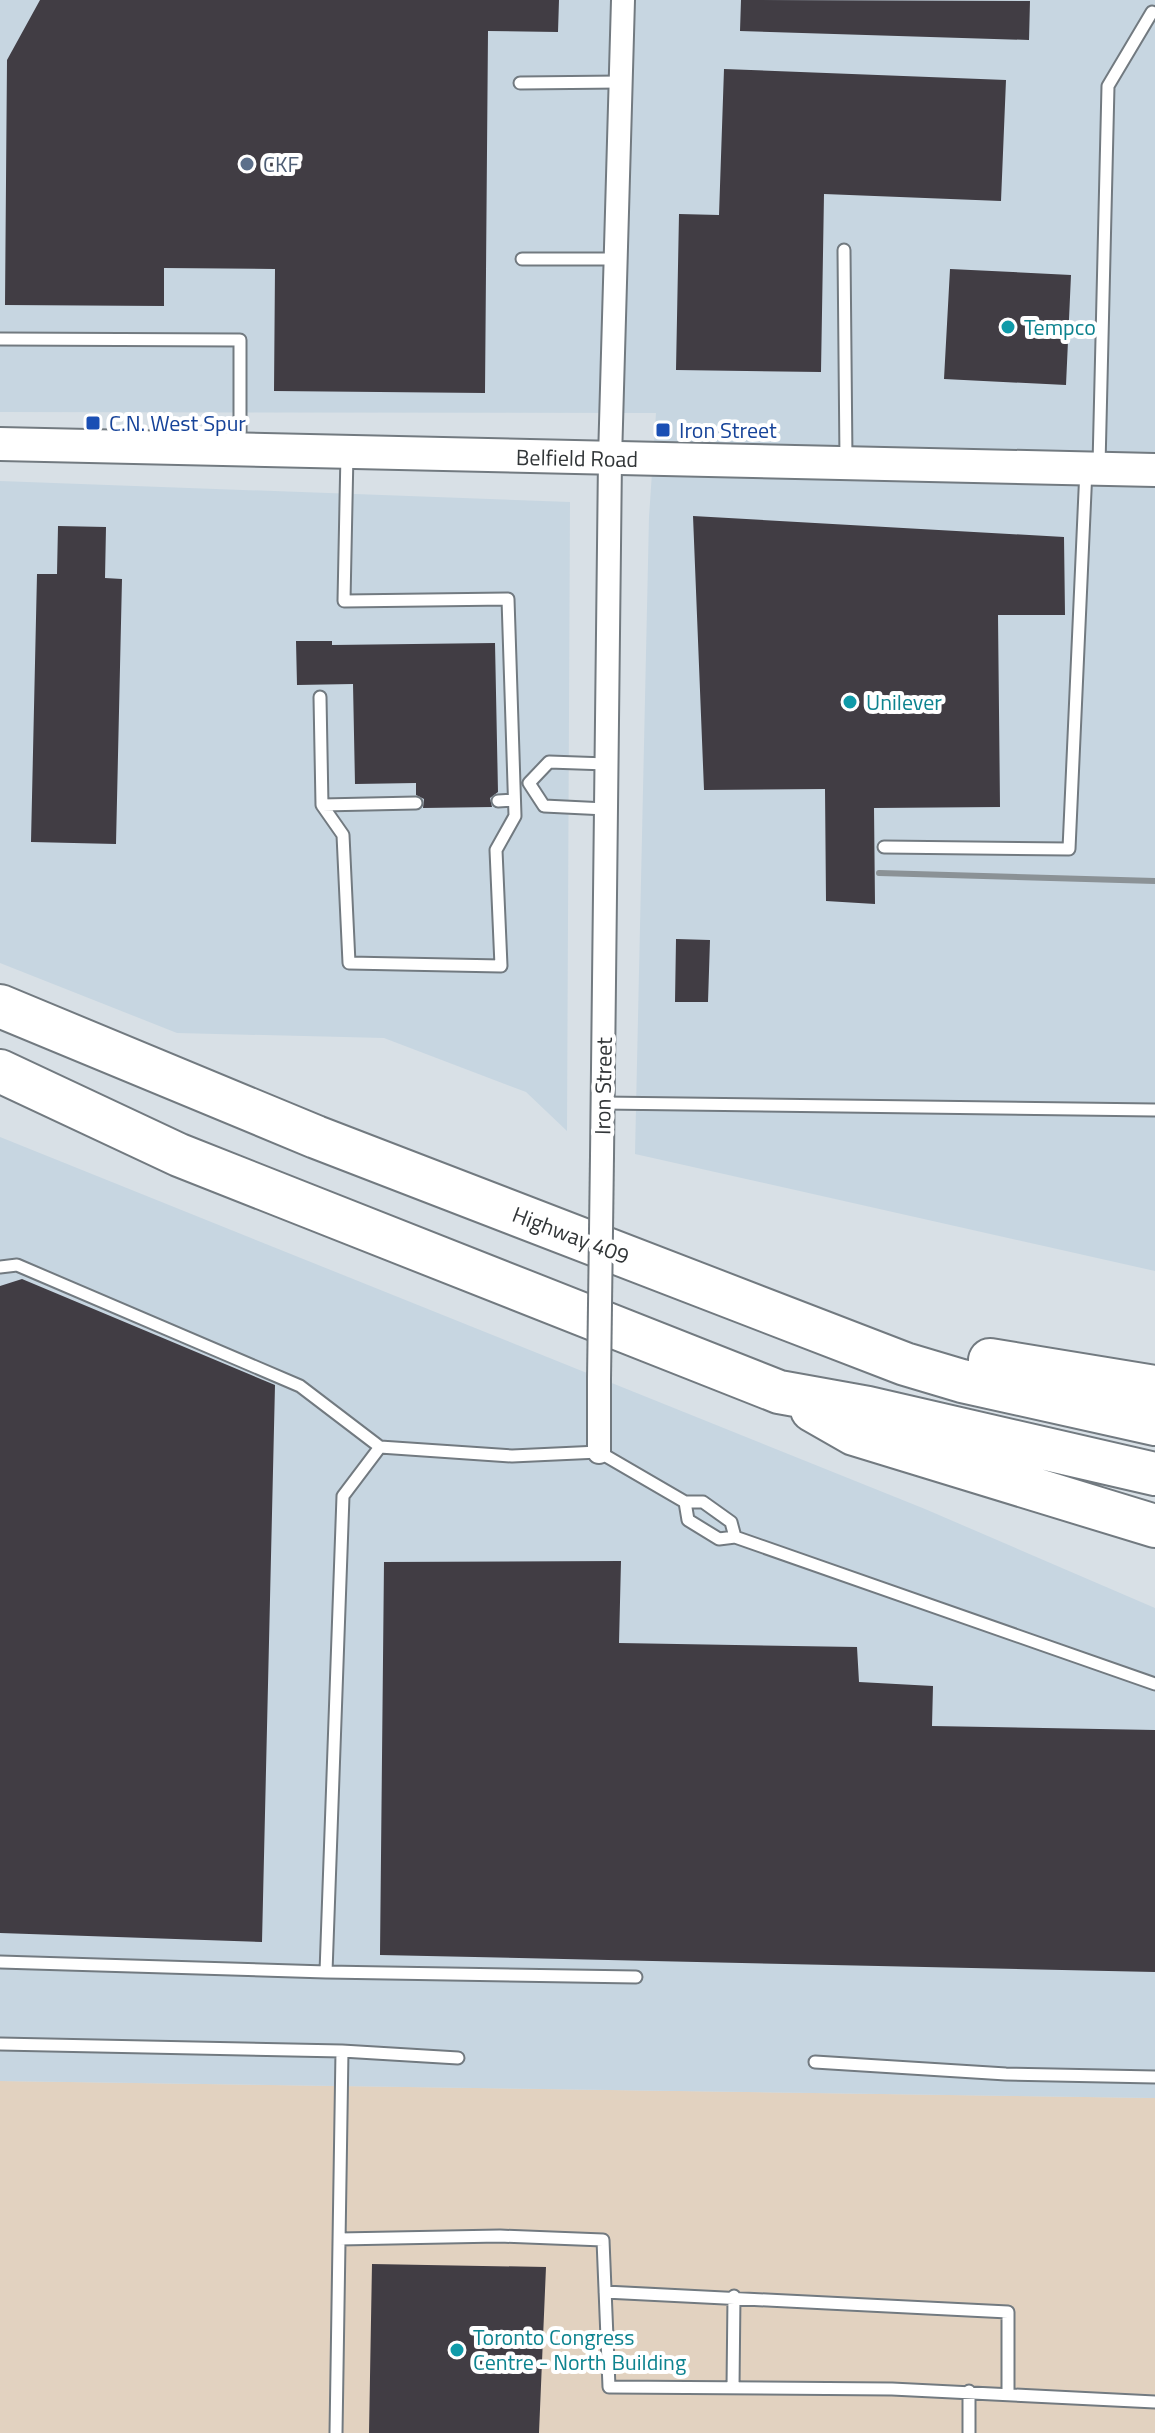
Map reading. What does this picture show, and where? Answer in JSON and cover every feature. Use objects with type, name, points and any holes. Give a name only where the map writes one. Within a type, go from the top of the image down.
[{"type":"highway","name":"Highway 409","points":[[0,1006],[316,1137],[905,1364],[962,1381],[1155,1424]]},
{"type":"highway","points":[[0,1071],[179,1155],[779,1392],[854,1434],[1155,1526]]},
{"type":"highway","points":[[905,1364],[988,1359],[1155,1387]]},
{"type":"highway","points":[[779,1392],[868,1408],[1155,1474]]},
{"type":"main road","name":"Belfield Road","points":[[0,444],[1155,470]]},
{"type":"street","name":"Iron Street","points":[[599,1452],[610,459],[623,0]]},
{"type":"lane","points":[[884,847],[1069,849],[1092,469],[1108,86],[1154,11]]},
{"type":"lane","points":[[520,83],[621,82]]},
{"type":"lane","points":[[844,250],[846,464]]},
{"type":"lane","points":[[522,259],[616,259]]},
{"type":"lane","points":[[0,339],[240,340],[241,450]]},
{"type":"lane","points":[[320,697],[322,805],[343,835],[349,963],[501,966],[496,850],[515,816],[508,599],[344,601],[347,453]]},
{"type":"lane","points":[[529,783],[549,762],[607,764]]},
{"type":"lane","points":[[514,782],[529,783]]},
{"type":"lane","points":[[529,783],[544,806],[606,809]]},
{"type":"lane","points":[[498,801],[514,800]]},
{"type":"lane","points":[[322,805],[416,803]]},
{"type":"lane","points":[[603,1103],[1155,1110]]},
{"type":"lane","points":[[0,1267],[17,1265],[300,1386],[380,1447],[512,1456],[599,1452],[685,1502],[703,1502],[731,1522],[735,1537]]},
{"type":"lane","points":[[326,1972],[343,1496],[380,1447]]},
{"type":"lane","points":[[685,1502],[688,1520],[719,1539],[735,1537],[1155,1684]]},
{"type":"lane","points":[[0,1962],[636,1977]]},
{"type":"lane","points":[[0,2044],[342,2051],[458,2058]]},
{"type":"lane","points":[[336,2433],[342,2051]]},
{"type":"lane","points":[[815,2062],[1006,2074],[1155,2077]]},
{"type":"lane","points":[[339,2239],[500,2236],[603,2240],[609,2387],[969,2391],[1155,2402]]},
{"type":"lane","points":[[605,2292],[1008,2312],[1008,2394]]},
{"type":"lane","points":[[733,2387],[734,2296]]},
{"type":"lane","points":[[969,2391],[969,2433]]},
{"type":"shaded area","points":[[0,0],[1155,0],[1155,1271],[635,1154],[649,517],[656,413],[0,412]]},
{"type":"shaded area","points":[[0,481],[570,502],[567,1131],[526,1092],[384,1038],[177,1033],[0,963]]},
{"type":"shaded area","points":[[0,1137],[925,1509],[1155,1608],[1155,2098],[0,2081]]},
{"type":"shaded area","points":[[0,2081],[1155,2098],[1155,2433],[0,2433]]},
{"type":"building","name":"CKF","points":[[40,0],[559,0],[558,32],[488,31],[485,393],[274,391],[275,269],[164,268],[164,306],[5,305],[7,60]]},
{"type":"building","points":[[741,0],[1030,1],[1029,40],[740,31]]},
{"type":"building","points":[[724,69],[1006,80],[1001,201],[824,194],[821,372],[676,370],[679,214],[719,215]]},
{"type":"building","name":"Tempco","points":[[950,269],[1071,275],[1066,385],[944,379]]},
{"type":"building","name":"Unilever","points":[[693,516],[1064,537],[1065,615],[998,615],[1000,807],[874,808],[875,904],[826,901],[825,789],[704,790]]},
{"type":"building","points":[[58,526],[106,527],[105,578],[122,579],[116,844],[31,842],[37,574],[57,574]]},
{"type":"building","points":[[296,641],[332,641],[332,645],[495,643],[498,792],[490,798],[492,807],[423,808],[424,799],[416,795],[416,783],[355,784],[353,684],[297,685]]},
{"type":"building","points":[[676,939],[710,940],[708,1002],[675,1002]]},
{"type":"building","points":[[22,1279],[275,1385],[262,1942],[0,1933],[0,1286]]},
{"type":"building","points":[[621,1561],[619,1643],[857,1647],[859,1682],[933,1686],[932,1726],[1155,1730],[1155,1972],[380,1955],[384,1562]]},
{"type":"building","name":"Toronto Congress Centre - North Building","points":[[372,2264],[546,2267],[539,2433],[369,2433]]},
{"type":"railway","points":[[879,873],[1155,881]]},
{"type":"place","name":"CKF","points":[[247,164]]},
{"type":"place","name":"Tempco","points":[[1008,327]]},
{"type":"place","name":"C.N. West Spur","points":[[93,423]]},
{"type":"place","name":"Iron Street","points":[[663,430]]},
{"type":"place","name":"Unilever","points":[[850,702]]},
{"type":"place","name":"Toronto Congress Centre - North Building","points":[[457,2350]]}]
